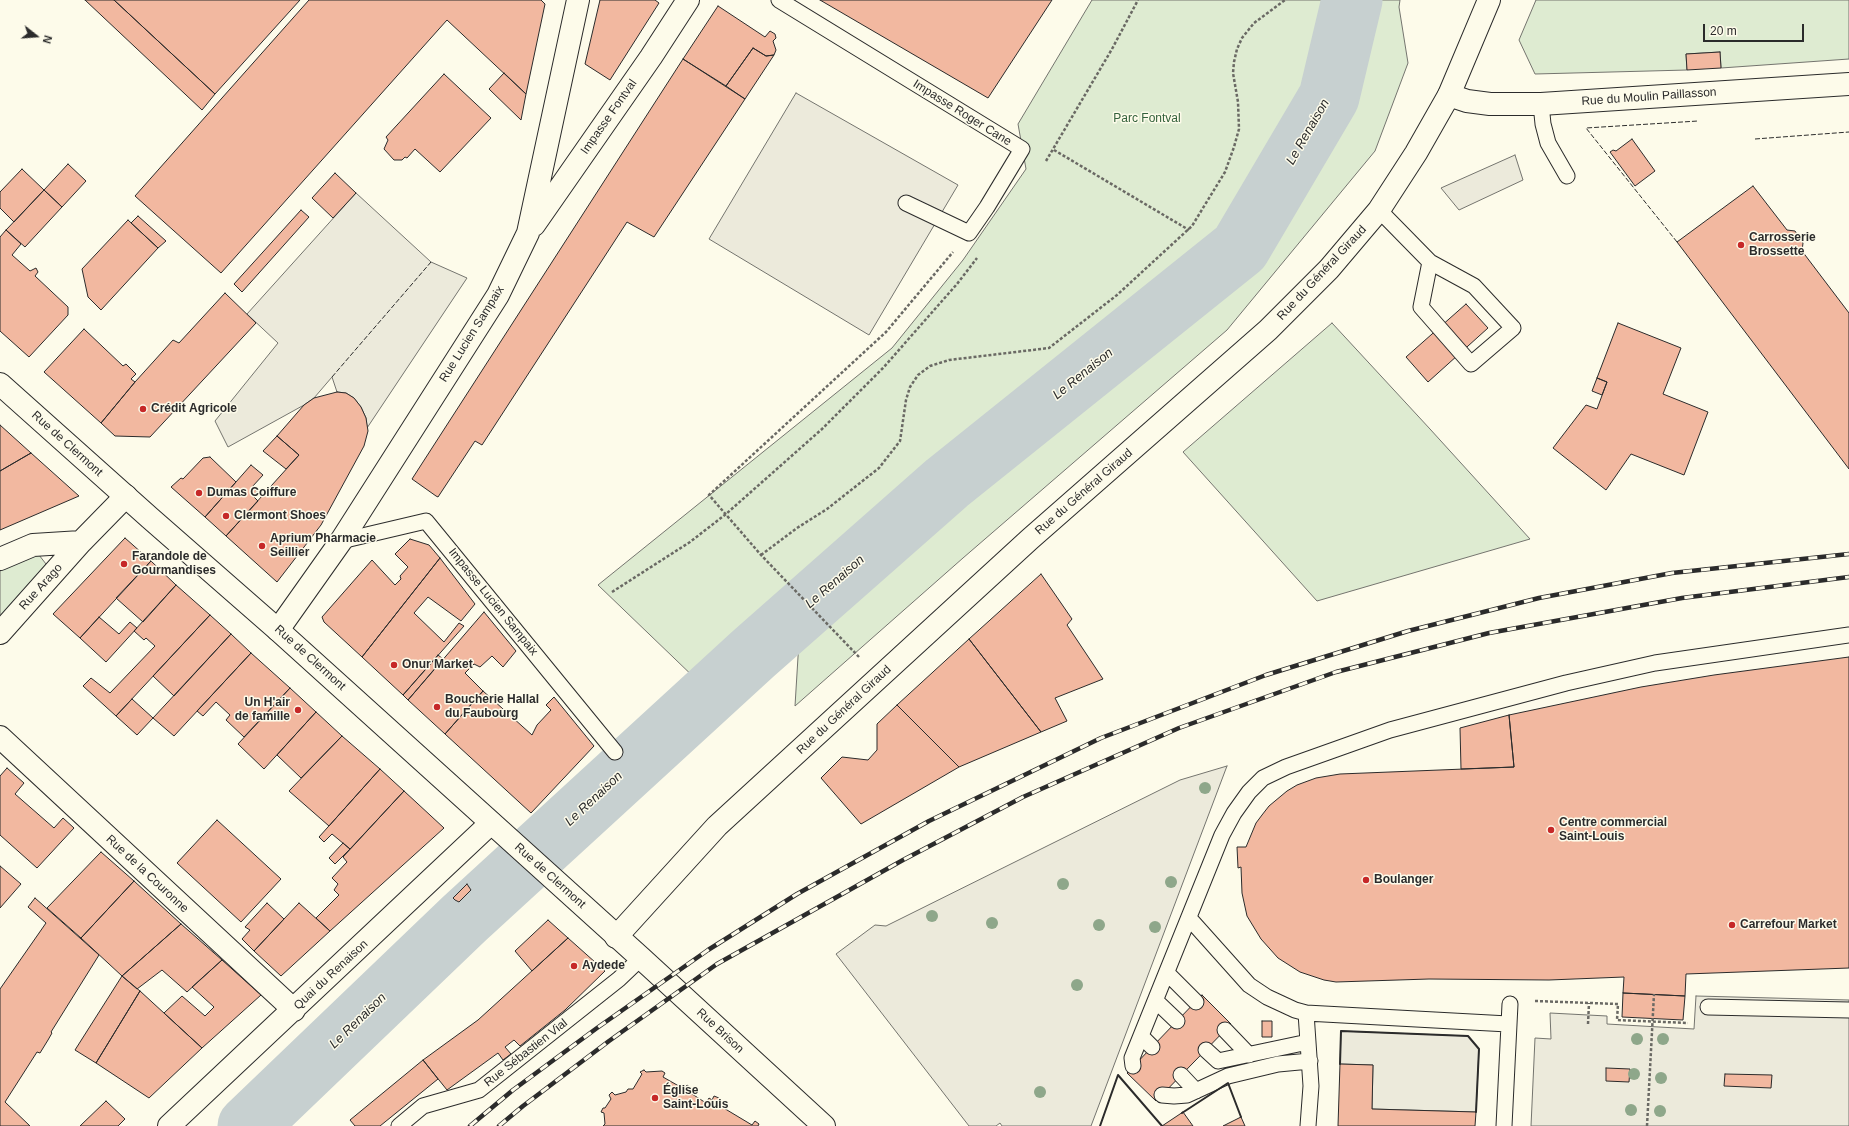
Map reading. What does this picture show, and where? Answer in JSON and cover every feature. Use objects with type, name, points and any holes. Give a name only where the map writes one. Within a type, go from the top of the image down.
[{"type":"street","name":"Rue Lucien Sampaix","points":[[278,630],[341,541],[498,295],[528,233],[578,0]]},
{"type":"street","name":"Impasse Fontval","points":[[528,233],[651,57],[688,0]]},
{"type":"street","name":"Rue du Général Giraud","points":[[616,937],[717,826],[1030,539],[1268,330],[1329,269],[1379,210],[1416,153],[1449,95],[1488,0]]},
{"type":"street","name":"Rue du Moulin Paillasson","points":[[1449,95],[1467,101],[1490,104],[1541,104],[1849,84]]},
{"type":"street","name":"Rue de Clermont","points":[[0,384],[278,630],[616,937]]},
{"type":"street","name":"Rue Arago","points":[[0,633],[81,542],[126,496]]},
{"type":"street","points":[[0,559],[32,545],[81,542]]},
{"type":"street","name":"Rue de la Couronne","points":[[0,737],[294,1010]]},
{"type":"street","name":"Quai du Renaison","points":[[169,1126],[491,823]]},
{"type":"street","name":"Rue Brison","points":[[616,937],[641,958],[824,1126]]},
{"type":"lane","name":"Impasse Roger Cane","points":[[779,0],[1022,149],[987,207],[969,233]]},
{"type":"lane","points":[[1541,104],[1543,124],[1548,142],[1568,176]]},
{"type":"lane","points":[[906,203],[969,233]]},
{"type":"lane","points":[[1379,210],[1430,262],[1474,286],[1513,328],[1471,364],[1421,307],[1430,262]]},
{"type":"lane","name":"Impasse Lucien Sampaix","points":[[341,541],[426,521],[615,752]]},
{"type":"lane","points":[[1133,1066],[1132,1058],[1146,1042],[1156,1000],[1168,974],[1222,835],[1234,813],[1249,792],[1263,778],[1286,768],[1390,730],[1566,683],[1655,664],[1849,635]]},
{"type":"lane","points":[[1189,918],[1250,985],[1267,997],[1295,1010],[1306,1013],[1508,1024]]},
{"type":"lane","name":"Rue Sébastien Vial","points":[[399,1126],[423,1106],[479,1090],[619,979],[641,958]]},
{"type":"lane","points":[[1168,974],[1196,1002]]},
{"type":"lane","points":[[1156,1000],[1177,1021]]},
{"type":"lane","points":[[1504,1126],[1510,1004]]},
{"type":"lane","points":[[1708,1007],[1849,1010]]},
{"type":"lane","points":[[1306,1013],[1311,1086],[1308,1126]]},
{"type":"lane","points":[[1225,1030],[1249,1055]]},
{"type":"lane","points":[[1206,1050],[1218,1061],[1308,1042]]},
{"type":"lane","points":[[1162,1095],[1181,1096],[1196,1091],[1228,1076],[1278,1064],[1310,1061]]},
{"type":"lane","points":[[1181,1075],[1196,1091]]},
{"type":"path","points":[[1045,163],[1112,49],[1138,0]]},
{"type":"path","points":[[761,555],[797,528],[827,509],[879,468],[900,440],[906,400],[910,387],[918,375],[930,366],[949,360],[1049,348],[1117,295],[1189,230],[1226,172],[1239,129],[1234,62],[1242,38],[1254,23],[1285,0]]},
{"type":"path","points":[[1054,150],[1189,230]]},
{"type":"path","points":[[840,637],[761,555],[709,495],[886,332],[969,233]]},
{"type":"path","points":[[612,592],[690,542],[726,514],[822,429],[883,368],[957,284],[981,253]]},
{"type":"path","points":[[1647,1126],[1654,994]]},
{"type":"path","points":[[1528,1000],[1618,1004],[1617,1020],[1688,1024],[1688,1018]]},
{"type":"path","points":[[1588,1024],[1589,1003]]},
{"type":"green space","name":"Parc Fontval","points":[[1092,0],[1400,0],[1399,7],[1408,63],[1375,151],[1227,330],[963,558],[795,706],[803,575],[700,683],[598,585],[892,348],[963,260],[1026,169],[1018,124]]},
{"type":"green space","points":[[1536,0],[1849,0],[1849,59],[1721,68],[1720,52],[1686,54],[1687,70],[1535,74],[1519,40]]},
{"type":"green space","points":[[1332,323],[1530,539],[1317,601],[1183,452]]},
{"type":"green space","points":[[39,555],[46,564],[44,571],[0,618],[0,571],[31,556]]},
{"type":"shaded area","points":[[796,93],[958,185],[869,335],[709,239]]},
{"type":"shaded area","points":[[1515,155],[1523,180],[1459,210],[1441,188]]},
{"type":"shaded area","points":[[356,193],[431,262],[467,278],[367,428],[366,418],[361,407],[354,398],[346,393],[337,392],[332,377],[314,398],[304,405],[228,447],[215,421],[278,343],[247,314]]},
{"type":"shaded area","points":[[1227,766],[1091,1126],[1002,1126],[1000,1123],[996,1126],[969,1126],[836,954],[875,925],[886,926],[1180,780]]},
{"type":"shaded area","points":[[1696,996],[1849,1000],[1849,1126],[1531,1126],[1535,1038],[1551,1039],[1550,1013],[1607,1016],[1607,1024],[1694,1029]]},
{"type":"shaded area","points":[[1341,1031],[1468,1036],[1479,1049],[1476,1112],[1372,1109],[1373,1065],[1340,1064]]},
{"type":"building","points":[[85,0],[114,0],[215,94],[202,110]]},
{"type":"building","points":[[114,0],[300,0],[215,94]]},
{"type":"building","points":[[309,0],[541,0],[545,4],[526,94],[447,20],[221,273],[135,196]]},
{"type":"building","points":[[600,0],[655,0],[659,3],[610,80],[585,64]]},
{"type":"building","points":[[820,0],[1052,0],[988,98]]},
{"type":"building","points":[[718,6],[765,37],[770,31],[775,34],[776,38],[773,41],[776,50],[774,55],[766,56],[753,48],[726,86],[683,59]]},
{"type":"building","points":[[753,48],[766,56],[774,55],[745,99],[726,86]]},
{"type":"building","points":[[1720,52],[1721,68],[1687,70],[1686,54]]},
{"type":"building","points":[[683,59],[745,99],[654,237],[627,222],[482,445],[475,441],[438,497],[436,496],[412,479]]},
{"type":"building","points":[[504,73],[526,94],[521,120],[489,89]]},
{"type":"building","points":[[444,74],[491,118],[440,172],[415,149],[407,158],[405,157],[402,160],[394,160],[384,149],[388,140],[386,137]]},
{"type":"building","points":[[1632,139],[1655,171],[1635,186],[1610,152],[1613,150],[1616,151]]},
{"type":"building","points":[[68,164],[86,181],[62,207],[44,190]]},
{"type":"building","points":[[22,169],[44,190],[14,222],[0,208],[0,192]]},
{"type":"building","points":[[335,173],[356,193],[333,218],[312,198]]},
{"type":"building","points":[[1753,186],[1787,230],[1795,231],[1803,243],[1802,251],[1849,313],[1849,469],[1677,242]]},
{"type":"building","points":[[44,190],[62,207],[25,247],[6,230]]},
{"type":"building","points":[[301,210],[309,217],[242,292],[234,284]]},
{"type":"building","points":[[138,216],[166,241],[158,248],[131,223]]},
{"type":"building","points":[[128,220],[158,248],[101,310],[88,297],[82,269]]},
{"type":"building","points":[[6,230],[21,244],[12,255],[30,271],[36,268],[38,272],[35,276],[68,307],[68,315],[29,357],[0,331],[0,237]]},
{"type":"building","points":[[225,293],[256,323],[150,437],[115,436],[101,423],[173,340],[179,343]]},
{"type":"building","points":[[1466,304],[1488,328],[1428,382],[1406,357]]},
{"type":"building","points":[[1618,323],[1681,348],[1663,394],[1708,412],[1684,475],[1631,454],[1606,490],[1553,448],[1586,405],[1597,409],[1607,382],[1597,378]]},
{"type":"building","points":[[84,329],[123,366],[126,364],[136,374],[131,379],[135,382],[101,423],[44,372]]},
{"type":"building","points":[[1597,378],[1607,382],[1602,395],[1592,391]]},
{"type":"building","points":[[337,392],[346,393],[354,398],[361,407],[366,418],[368,431],[364,446],[321,525],[277,582],[226,536],[299,455],[277,436],[304,405],[314,398]]},
{"type":"building","points":[[0,425],[31,453],[0,471]]},
{"type":"building","points":[[277,436],[299,455],[286,469],[263,451]]},
{"type":"building","points":[[31,453],[79,496],[0,530],[0,471]]},
{"type":"building","points":[[210,457],[236,482],[205,517],[171,487],[181,478],[183,479],[203,458]]},
{"type":"building","points":[[251,465],[263,475],[252,487],[257,491],[254,497],[258,501],[226,536],[205,517]]},
{"type":"building","points":[[125,538],[151,561],[80,638],[53,614]]},
{"type":"building","points":[[410,539],[429,545],[440,558],[362,657],[324,622],[322,617],[372,560],[395,585],[401,579],[400,576],[408,567],[395,554]]},
{"type":"building","points":[[440,558],[475,604],[461,621],[428,597],[414,613],[444,642],[459,623],[464,626],[403,695],[362,657]]},
{"type":"building","points":[[151,561],[176,585],[143,622],[116,598]]},
{"type":"building","points":[[1041,574],[1072,619],[1067,625],[1103,679],[1055,698],[1067,721],[1041,732],[969,639]]},
{"type":"building","points":[[176,585],[210,615],[116,716],[83,686],[91,678],[110,693],[155,646],[146,638],[144,640],[134,631]]},
{"type":"building","points":[[484,612],[516,651],[503,667],[492,656],[480,667],[474,664],[465,673],[483,691],[445,734],[408,700]]},
{"type":"building","points":[[210,615],[231,634],[174,696],[153,676]]},
{"type":"building","points":[[99,617],[119,634],[130,622],[137,628],[106,662],[80,638]]},
{"type":"building","points":[[231,634],[251,653],[174,736],[153,718]]},
{"type":"building","points":[[969,639],[1041,732],[959,767],[897,705]]},
{"type":"building","points":[[251,653],[290,688],[244,737],[226,720],[230,715],[216,702],[203,716],[197,711]]},
{"type":"building","points":[[438,655],[443,659],[408,700],[403,695]]},
{"type":"building","name":"Centre commercial Saint-Louis","points":[[1849,657],[1849,968],[1686,974],[1685,996],[1623,993],[1624,977],[1549,980],[1429,979],[1336,982],[1324,980],[1300,972],[1278,958],[1261,939],[1247,916],[1242,893],[1241,867],[1238,868],[1237,847],[1246,847],[1256,823],[1269,806],[1297,785],[1316,778],[1340,774],[1514,767],[1509,715],[1641,687],[1714,675]]},
{"type":"building","points":[[290,688],[316,712],[264,769],[238,744]]},
{"type":"building","points":[[483,691],[532,735],[537,725],[551,710],[546,705],[554,697],[594,746],[531,813],[445,734]]},
{"type":"building","points":[[132,699],[153,718],[137,735],[116,716]]},
{"type":"building","points":[[897,705],[959,767],[861,824],[821,778],[842,757],[868,760],[877,750],[877,724]]},
{"type":"building","points":[[316,712],[342,736],[301,778],[277,755]]},
{"type":"building","points":[[1509,715],[1514,767],[1461,769],[1460,728]]},
{"type":"building","points":[[342,736],[380,769],[329,826],[289,791]]},
{"type":"building","points":[[7,768],[24,783],[15,794],[54,828],[63,818],[74,828],[37,868],[0,835],[0,776]]},
{"type":"building","points":[[380,769],[404,791],[350,849],[332,834],[324,842],[319,837]]},
{"type":"building","points":[[404,791],[444,828],[330,931],[316,918],[339,895],[334,890],[338,884],[332,878],[347,862],[343,857]]},
{"type":"building","points":[[217,820],[281,879],[241,922],[177,863]]},
{"type":"building","points":[[343,843],[350,849],[335,864],[329,858]]},
{"type":"building","points":[[101,852],[134,881],[81,938],[47,908]]},
{"type":"building","points":[[0,866],[21,884],[0,908]]},
{"type":"building","points":[[134,881],[181,924],[122,976],[81,938]]},
{"type":"building","points":[[467,884],[471,890],[459,902],[455,900],[453,898]]},
{"type":"building","points":[[35,898],[99,955],[51,1032],[52,1033],[40,1053],[37,1052],[5,1102],[30,1126],[0,1126],[0,989],[46,923],[28,907]]},
{"type":"building","points":[[267,903],[284,919],[254,951],[242,939],[250,930],[245,927]]},
{"type":"building","points":[[299,903],[330,931],[281,976],[254,951]]},
{"type":"building","points":[[548,920],[568,938],[532,971],[515,951]]},
{"type":"building","points":[[181,924],[222,960],[187,992],[162,970],[137,989],[122,976]]},
{"type":"building","points":[[568,938],[605,971],[565,1010],[520,1046],[514,1040],[505,1047],[511,1054],[503,1060],[498,1053],[447,1090],[423,1060],[478,1020]]},
{"type":"building","points":[[222,960],[261,995],[202,1048],[164,1013],[182,996],[205,1016],[214,1007],[192,987]]},
{"type":"building","points":[[122,976],[140,991],[96,1063],[75,1050]]},
{"type":"building","points":[[140,991],[202,1048],[149,1098],[96,1063]]},
{"type":"building","points":[[1623,993],[1685,996],[1683,1020],[1622,1017]]},
{"type":"building","points":[[1202,995],[1231,1024],[1156,1101],[1127,1073]]},
{"type":"building","points":[[1262,1021],[1272,1021],[1272,1037],[1262,1037]]},
{"type":"building","points":[[423,1060],[438,1079],[380,1126],[355,1126],[350,1120]]},
{"type":"building","points":[[1340,1064],[1373,1065],[1372,1109],[1476,1112],[1475,1126],[1338,1126]]},
{"type":"building","points":[[1606,1068],[1630,1069],[1629,1082],[1606,1081]]},
{"type":"building","name":"Église Saint-Louis","points":[[644,1070],[646,1072],[662,1071],[665,1073],[663,1077],[684,1089],[687,1085],[691,1088],[689,1092],[706,1103],[709,1098],[712,1100],[714,1096],[719,1098],[717,1104],[752,1125],[755,1121],[759,1124],[758,1126],[603,1126],[605,1124],[604,1113],[601,1112],[611,1099],[609,1095],[612,1092],[615,1095],[626,1092],[628,1089],[633,1089],[642,1074],[640,1072]]},
{"type":"building","points":[[1725,1074],[1772,1075],[1771,1088],[1724,1086]]},
{"type":"building","points":[[106,1101],[125,1119],[118,1126],[80,1126]]},
{"type":"building","points":[[1183,1112],[1193,1126],[1162,1126]]},
{"type":"building","points":[[1241,1117],[1245,1126],[1223,1126]]},
{"type":"waterway","name":"Le Renaison","points":[[248,1126],[464,919],[753,654],[947,483],[1240,248],[1329,97],[1352,0]]},
{"type":"railway","points":[[470,1126],[513,1090],[597,1028],[708,950],[797,894],[929,821],[1101,738],[1266,675],[1408,631],[1539,598],[1672,573],[1849,554]]},
{"type":"railway","points":[[499,1126],[609,1041],[717,964],[903,860],[1023,797],[1179,728],[1336,672],[1489,633],[1682,598],[1849,577]]},
{"type":"fence","points":[[1677,242],[1586,128],[1698,121]]},
{"type":"fence","points":[[1755,139],[1849,132]]},
{"type":"fence","points":[[332,377],[431,262]]},
{"type":"wall","points":[[1340,1064],[1341,1031],[1468,1036],[1479,1049],[1476,1112]]},
{"type":"wall","points":[[1100,1126],[1118,1075],[1162,1126]]},
{"type":"wall","points":[[1182,1113],[1228,1083],[1241,1117]]},
{"type":"place","name":"Carrosserie Brossette","points":[[1741,245]]},
{"type":"place","name":"Crédit Agricole","points":[[143,409]]},
{"type":"place","name":"Dumas Coiffure","points":[[199,493]]},
{"type":"place","name":"Clermont Shoes","points":[[226,516]]},
{"type":"place","name":"Aprium Pharmacie Seillier","points":[[262,546]]},
{"type":"place","name":"Farandole de Gourmandises","points":[[124,564]]},
{"type":"place","name":"Onur Market","points":[[394,665]]},
{"type":"place","name":"Boucherie Hallal du Faubourg","points":[[437,707]]},
{"type":"place","name":"Un H'air de famille","points":[[298,710]]},
{"type":"place","name":"Centre commercial Saint-Louis","points":[[1551,830]]},
{"type":"place","name":"Boulanger","points":[[1366,880]]},
{"type":"place","name":"Carrefour Market","points":[[1732,925]]},
{"type":"place","name":"Aydede","points":[[574,966]]},
{"type":"place","name":"Église Saint-Louis","points":[[655,1098]]}]
